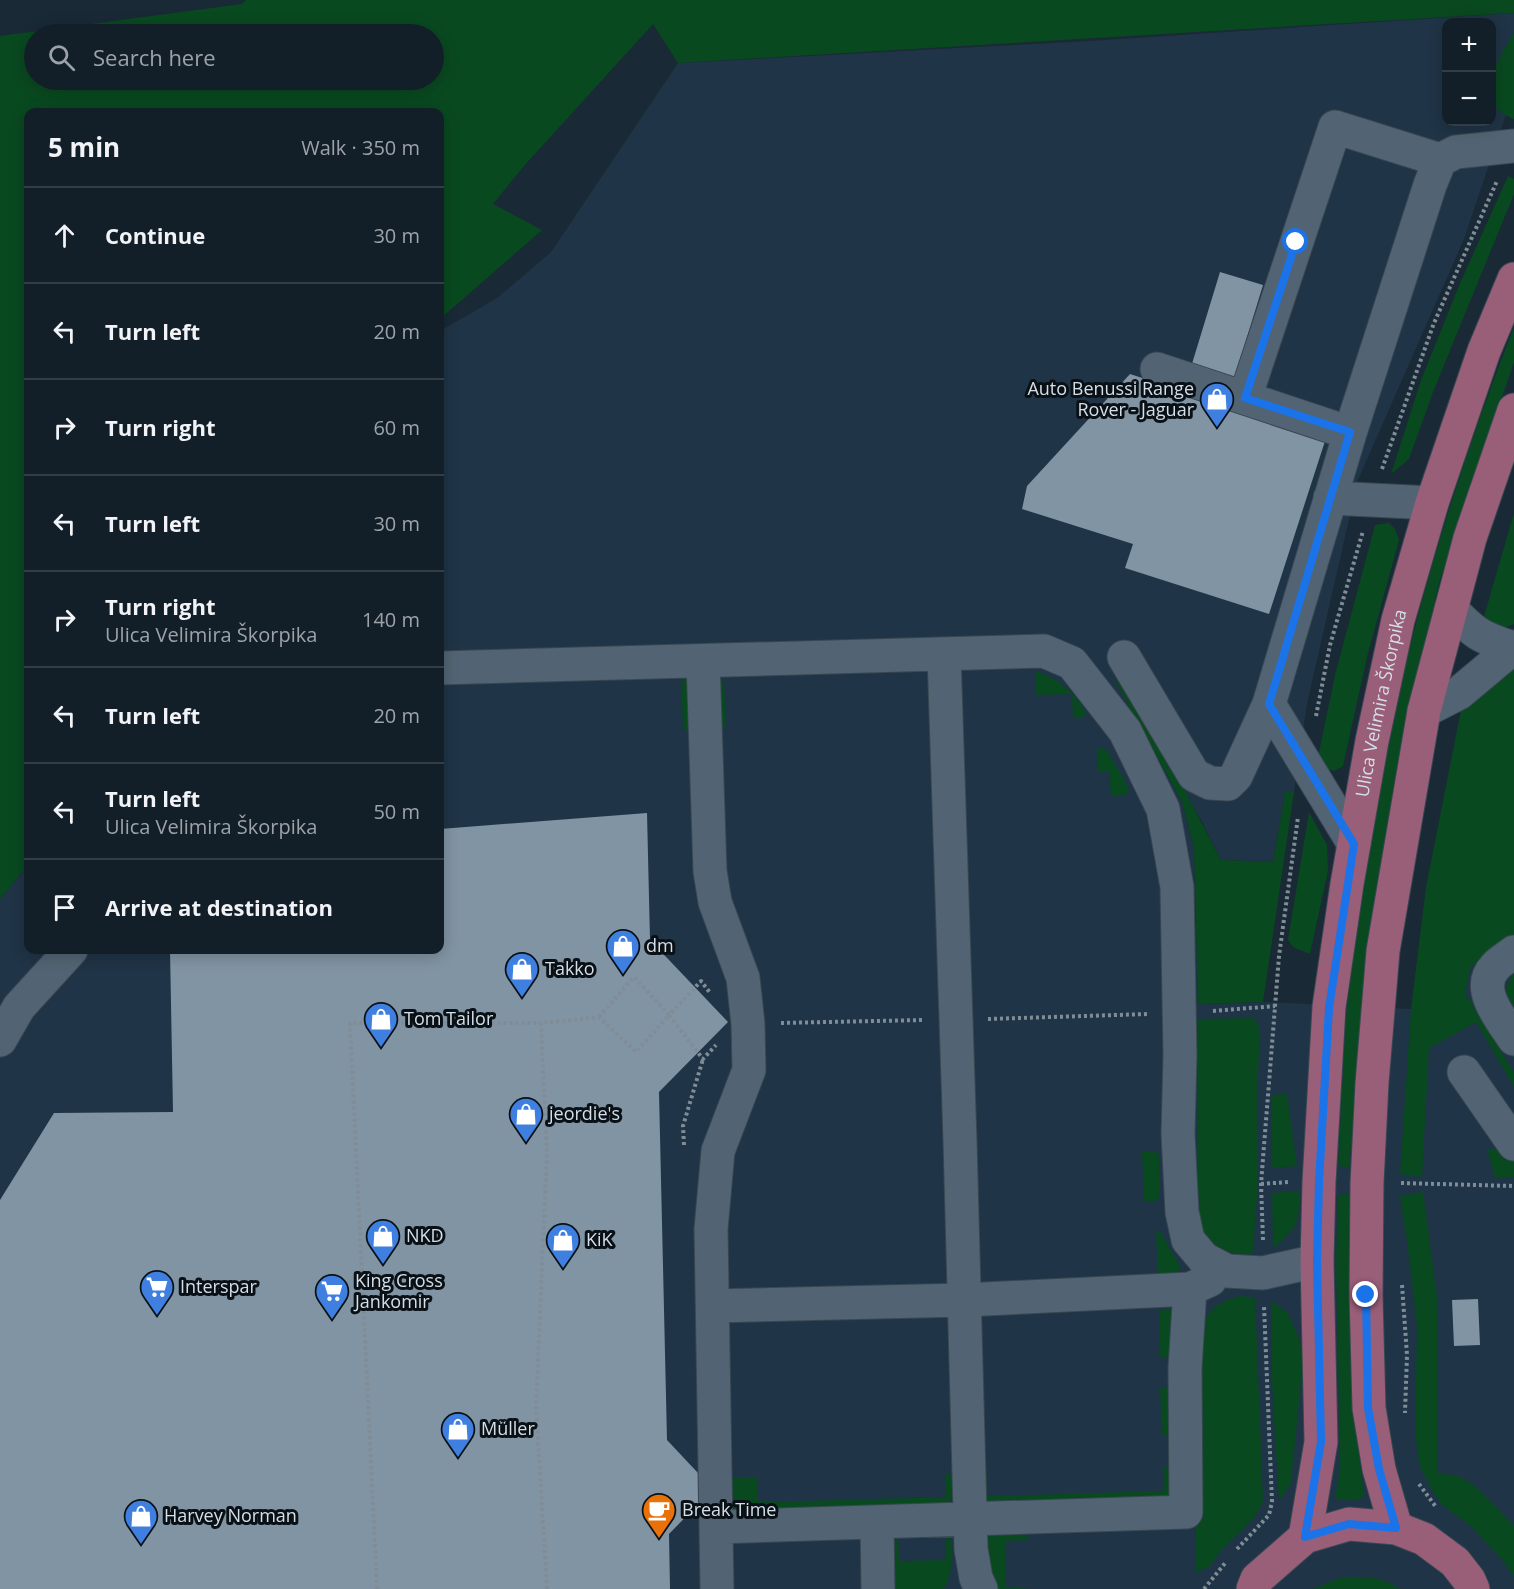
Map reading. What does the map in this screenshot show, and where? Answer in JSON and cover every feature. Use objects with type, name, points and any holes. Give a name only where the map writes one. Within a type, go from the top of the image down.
[{"type":"main road","name":"Ulica Velimira Škorpika","points":[[1305,1537],[1321,1442],[1317,1261],[1329,1008],[1354,844],[1372,741],[1398,620],[1432,503],[1484,351],[1514,279]]},
{"type":"main road","points":[[1396,1528],[1379,1469],[1368,1408],[1367,1183],[1372,1083],[1383,951],[1424,711],[1470,538],[1501,475],[1514,410]]},
{"type":"main road","points":[[1253,1589],[1257,1580],[1305,1537],[1349,1524],[1396,1528],[1424,1539],[1455,1562],[1473,1589]]},
{"type":"lane","points":[[1245,398],[1335,127],[1440,160]]},
{"type":"lane","points":[[1124,657],[1194,775],[1210,783],[1228,784],[1236,776],[1269,704],[1350,432],[1440,160],[1456,152],[1514,146]]},
{"type":"lane","points":[[1157,369],[1350,432]]},
{"type":"lane","points":[[1330,498],[1432,503]]},
{"type":"lane","points":[[1451,609],[1474,633],[1513,648]]},
{"type":"lane","points":[[1424,711],[1459,693],[1513,648]]},
{"type":"lane","points":[[444,668],[1044,651],[1072,663],[1125,731],[1162,809],[1177,886],[1180,1055],[1178,1134],[1182,1212],[1188,1240],[1204,1259],[1227,1271],[1263,1273],[1317,1261]]},
{"type":"lane","points":[[944,654],[971,1534],[976,1578],[981,1589]]},
{"type":"lane","points":[[703,661],[710,871],[715,902],[743,978],[748,1024],[749,1070],[718,1151],[711,1229],[717,1589]]},
{"type":"lane","points":[[1269,704],[1354,844]]},
{"type":"lane","points":[[1514,952],[1493,968],[1487,983],[1487,995],[1514,1039]]},
{"type":"lane","points":[[0,1040],[19,1007],[67,954]]},
{"type":"lane","points":[[1464,1072],[1504,1111],[1514,1144]]},
{"type":"lane","points":[[713,1306],[964,1300],[1190,1289],[1227,1271]]},
{"type":"lane","points":[[717,1527],[877,1522],[971,1534],[1186,1512],[1185,1368],[1190,1289]]},
{"type":"lane","points":[[877,1522],[878,1589]]},
{"type":"lane","points":[[959,1589],[965,1574],[971,1534]]},
{"type":"path","points":[[1378,478],[1434,323],[1514,146]]},
{"type":"path","points":[[1315,721],[1330,645],[1364,528]]},
{"type":"path","points":[[1263,1227],[1261,1184],[1278,956],[1299,814]]},
{"type":"path","points":[[377,1589],[350,1023],[541,1023],[599,1017],[634,977],[669,1015],[703,1059],[719,1041]]},
{"type":"path","points":[[599,1017],[636,1052],[700,981],[714,998]]},
{"type":"path","points":[[1207,1011],[1275,1006]]},
{"type":"path","points":[[541,1023],[547,1154],[536,1405],[546,1589]]},
{"type":"path","points":[[1261,1184],[1291,1182]]},
{"type":"path","points":[[1391,1184],[1514,1186]]},
{"type":"path","points":[[1204,1589],[1246,1538],[1269,1515],[1264,1300]]},
{"type":"path","points":[[1405,1422],[1407,1355]]},
{"type":"path","points":[[1418,1482],[1442,1515]]},
{"type":"shaded area","points":[[1514,13],[1514,90],[1464,239],[1358,480],[1307,704],[1294,792],[1285,792],[1273,862],[1221,860],[1200,818],[1117,682],[1182,802],[1194,848],[1198,1004],[1263,1002],[1411,1009],[1514,934],[1514,1589],[0,1589],[0,899],[24,870],[24,954],[444,954],[444,329],[497,298],[551,252],[678,63],[1090,41]]},
{"type":"green space","points":[[246,0],[1514,0],[1514,13],[678,63],[653,24],[523,167],[493,204],[542,230],[444,316],[444,108],[24,108],[24,870],[0,899],[0,36],[24,33],[24,90],[444,90],[444,24],[91,24],[242,4]]},
{"type":"green space","points":[[1514,32],[1514,119],[1496,105],[1496,67]]},
{"type":"green space","points":[[1508,176],[1514,179],[1514,194],[1433,392],[1409,459],[1391,474],[1421,380],[1461,281]]},
{"type":"green space","points":[[1514,327],[1514,362],[1439,583],[1397,765],[1370,928],[1349,1167],[1338,1166],[1345,1030],[1359,900],[1389,733],[1431,568],[1456,487]]},
{"type":"green space","points":[[1514,513],[1514,624],[1498,630],[1483,620]]},
{"type":"green space","points":[[1389,523],[1395,529],[1399,540],[1367,657],[1343,766],[1334,771],[1322,767],[1318,757],[1335,675],[1375,525]]},
{"type":"green space","points":[[1514,665],[1514,934],[1470,968],[1465,993],[1514,1073],[1514,1087],[1476,1022],[1429,1048],[1422,1177],[1400,1174],[1411,1009],[1426,887],[1461,710]]},
{"type":"green space","points":[[1036,671],[1059,682],[1071,692],[1086,713],[1083,718],[1073,718],[1072,694],[1036,695]]},
{"type":"green space","points":[[681,680],[688,680],[692,729],[683,729]]},
{"type":"green space","points":[[724,680],[726,728],[717,729],[715,683]]},
{"type":"green space","points":[[1119,680],[1169,760],[1221,860],[1273,862],[1285,791],[1294,792],[1263,1002],[1198,1004],[1194,848],[1182,802],[1116,682]]},
{"type":"green space","points":[[1097,748],[1106,749],[1128,786],[1129,791],[1124,795],[1111,796],[1109,772],[1098,772]]},
{"type":"green space","points":[[1309,812],[1327,845],[1328,871],[1310,954],[1293,947],[1288,940]]},
{"type":"green space","points":[[1514,974],[1514,1005],[1510,1008],[1506,990]]},
{"type":"green space","points":[[1254,1018],[1260,1029],[1257,1096],[1258,1180],[1253,1252],[1249,1255],[1229,1252],[1215,1246],[1206,1234],[1198,1215],[1198,1019]]},
{"type":"green space","points":[[1287,1094],[1297,1166],[1272,1168],[1272,1095]]},
{"type":"green space","points":[[1487,1149],[1501,1150],[1514,1158],[1514,1177],[1495,1178]]},
{"type":"green space","points":[[1142,1152],[1159,1154],[1160,1196],[1155,1201],[1144,1201]]},
{"type":"green space","points":[[1299,1191],[1298,1218],[1292,1230],[1273,1249],[1272,1193]]},
{"type":"green space","points":[[1423,1192],[1437,1297],[1437,1473],[1459,1476],[1475,1486],[1514,1526],[1514,1577],[1504,1562],[1472,1527],[1442,1505],[1419,1464],[1415,1430],[1417,1327],[1400,1196]]},
{"type":"green space","points":[[1346,1193],[1351,1198],[1349,1329],[1353,1405],[1364,1495],[1360,1499],[1337,1500],[1335,1496],[1340,1455],[1336,1261],[1338,1196]]},
{"type":"green space","points":[[1156,1230],[1161,1233],[1180,1266],[1178,1275],[1158,1279]]},
{"type":"green space","points":[[1241,1296],[1255,1298],[1263,1502],[1254,1518],[1222,1549],[1210,1566],[1195,1573],[1199,1333],[1214,1308],[1225,1301]]},
{"type":"green space","points":[[1271,1301],[1287,1312],[1299,1338],[1303,1360],[1291,1483],[1279,1501],[1272,1382]]},
{"type":"green space","points":[[1159,1309],[1171,1309],[1175,1315],[1174,1355],[1160,1358]]},
{"type":"green space","points":[[1160,1387],[1171,1388],[1173,1435],[1162,1436]]},
{"type":"green space","points":[[1170,1466],[1171,1500],[988,1504],[983,1500],[982,1475],[987,1471],[988,1496],[1164,1491],[1164,1467]]},
{"type":"green space","points":[[945,1473],[951,1475],[953,1498],[947,1504],[731,1510],[729,1481],[733,1478],[758,1478],[758,1502],[770,1502],[946,1497]]},
{"type":"green space","points":[[990,1534],[1026,1534],[1029,1540],[1005,1541],[1006,1587],[1031,1589],[996,1589],[987,1565],[985,1541]]},
{"type":"green space","points":[[945,1536],[952,1540],[952,1553],[950,1571],[944,1589],[892,1589],[891,1542],[898,1537],[899,1561],[946,1560]]},
{"type":"green space","points":[[1342,1577],[1379,1579],[1400,1589],[1313,1589]]},
{"type":"building","points":[[1220,272],[1263,285],[1234,380],[1191,367]]},
{"type":"building","points":[[1130,374],[1326,438],[1269,614],[1125,568],[1133,544],[1022,509],[1027,486]]},
{"type":"building","name":"King Cross Jankomir","points":[[647,813],[650,940],[728,1022],[659,1092],[667,1440],[713,1489],[669,1534],[670,1589],[0,1589],[0,1200],[54,1113],[173,1112],[170,954],[444,954],[444,829]]},
{"type":"building","points":[[1478,1299],[1480,1345],[1454,1346],[1452,1300]]},
{"type":"place","name":"Auto Benussi Range Rover - Jaguar","points":[[1217,428]]},
{"type":"place","name":"dm","points":[[623,975]]},
{"type":"place","name":"Takko","points":[[522,998]]},
{"type":"place","name":"Tom Tailor","points":[[381,1048]]},
{"type":"place","name":"jeordie's","points":[[526,1143]]},
{"type":"place","name":"NKD","points":[[383,1265]]},
{"type":"place","name":"KiK","points":[[563,1269]]},
{"type":"place","name":"Interspar","points":[[157,1316]]},
{"type":"place","name":"King Cross Jankomir","points":[[332,1320]]},
{"type":"place","name":"Müller","points":[[458,1458]]},
{"type":"place","name":"Break Time","points":[[659,1539]]},
{"type":"place","name":"Harvey Norman","points":[[141,1545]]},
{"type":"route","points":[[1296,242],[1245,398],[1350,432],[1269,704],[1354,844],[1329,1008],[1317,1261],[1321,1442],[1305,1537],[1349,1524],[1396,1528],[1379,1469],[1368,1408],[1366,1295]]}]
